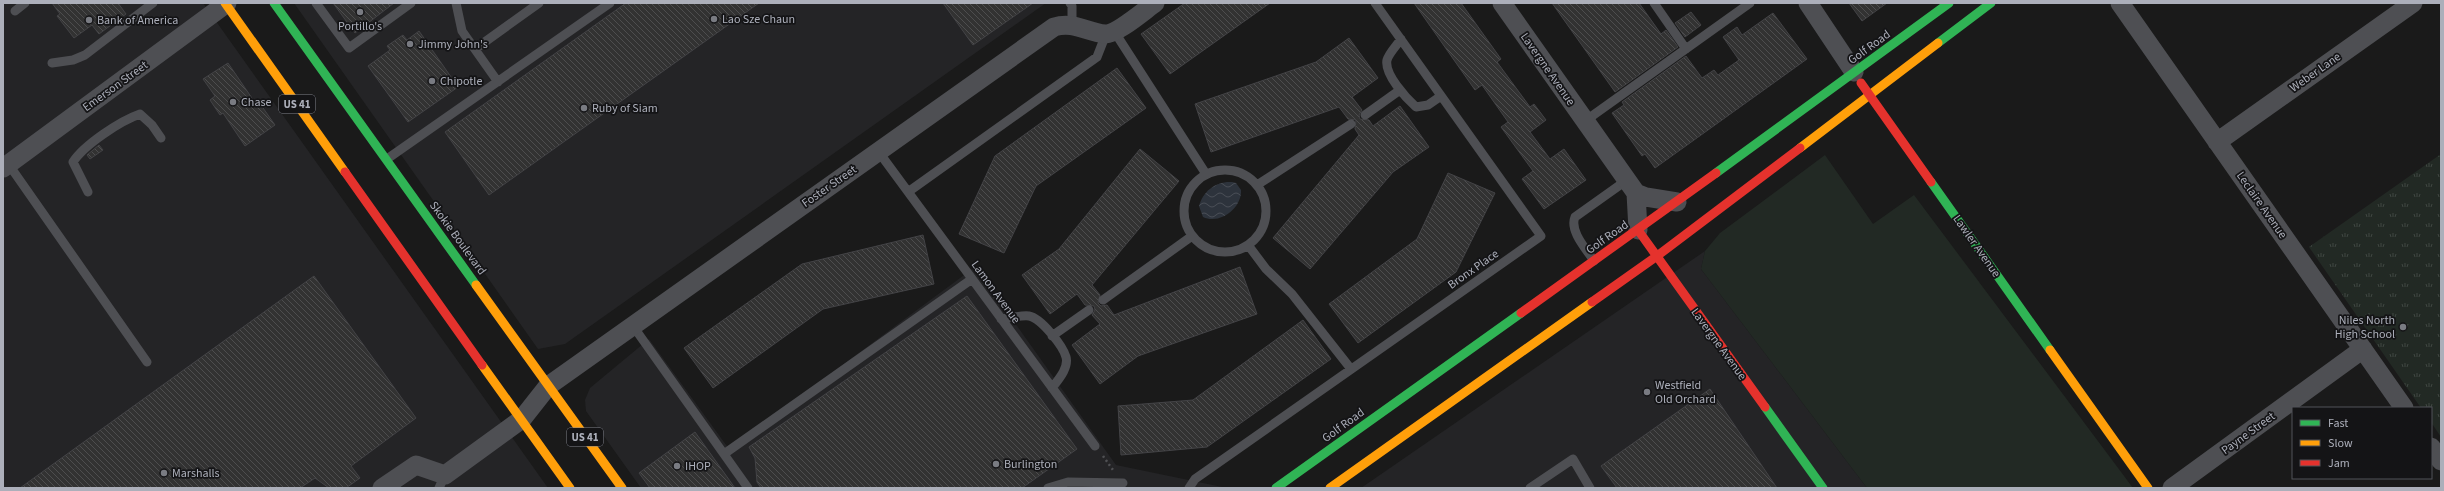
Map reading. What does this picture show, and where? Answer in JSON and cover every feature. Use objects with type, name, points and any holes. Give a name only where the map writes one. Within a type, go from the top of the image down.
[{"type":"main road","name":"US 41","points":[[226,3],[570,488]]},
{"type":"main road","name":"Skokie Boulevard","points":[[274,3],[622,488]]},
{"type":"main road","name":"Golf Road","points":[[1276,488],[1677,202],[1949,3]]},
{"type":"main road","points":[[1330,488],[1657,256],[1992,3]]},
{"type":"main road","name":"Lawler Avenue","points":[[1854,72],[2148,488]]},
{"type":"main road","name":"Lavergne Avenue","points":[[1638,230],[1823,488]]},
{"type":"street","name":"Emerson Street","points":[[5,163],[226,3]]},
{"type":"street","points":[[1110,33],[1155,3]]},
{"type":"street","name":"Lavergne Avenue","points":[[1502,3],[1631,186]]},
{"type":"street","name":"Lawler Avenue","points":[[1808,3],[1854,72]]},
{"type":"street","name":"Leclaire Avenue","points":[[2120,3],[2403,407]]},
{"type":"street","name":"Weber Lane","points":[[2217,142],[2413,3]]},
{"type":"street","name":"Foster Street","points":[[442,482],[522,419],[548,386],[1044,33],[1058,25],[1072,24],[1110,33]]},
{"type":"street","points":[[1631,186],[1646,197],[1677,202]]},
{"type":"street","points":[[1631,186],[1638,230]]},
{"type":"street","name":"Payne Street","points":[[2172,488],[2363,349]]},
{"type":"street","points":[[2432,448],[2441,461]]},
{"type":"street","points":[[382,488],[416,465],[442,482]]},
{"type":"lane","points":[[15,11],[25,3]]},
{"type":"lane","points":[[52,63],[73,60],[84,55],[153,3]]},
{"type":"lane","points":[[316,3],[349,48],[411,3]]},
{"type":"lane","points":[[456,3],[462,31],[498,82]]},
{"type":"lane","points":[[475,49],[539,3]]},
{"type":"lane","points":[[387,159],[610,3]]},
{"type":"lane","points":[[1070,3],[1072,6],[1072,24]]},
{"type":"lane","name":"Bronx Place","points":[[1189,488],[1195,479],[1541,236],[1375,3]]},
{"type":"lane","points":[[1654,3],[1686,49]]},
{"type":"lane","points":[[1586,121],[1750,3]]},
{"type":"lane","points":[[908,192],[1097,58],[1110,33],[1206,174]]},
{"type":"lane","points":[[1401,39],[1387,59],[1387,69],[1400,90],[1416,107],[1428,105],[1441,96]]},
{"type":"lane","points":[[1365,115],[1400,90]]},
{"type":"lane","points":[[88,192],[73,162],[92,144],[128,118],[140,114],[152,125],[161,138]]},
{"type":"lane","points":[[1257,185],[1351,124]]},
{"type":"lane","name":"Lamon Avenue","points":[[878,152],[1095,446]]},
{"type":"lane","points":[[5,163],[147,362]]},
{"type":"lane","points":[[1228,170],[1239,172],[1257,185],[1266,206],[1266,217],[1256,238],[1248,245],[1237,251],[1224,252],[1212,250],[1201,245],[1192,236],[1186,225],[1183,214],[1184,202],[1189,190],[1196,181],[1206,174],[1228,170]]},
{"type":"lane","points":[[1594,261],[1575,230],[1573,220],[1575,217],[1631,186]]},
{"type":"lane","points":[[1103,300],[1192,236]]},
{"type":"lane","points":[[1248,245],[1266,269],[1292,294],[1352,369]]},
{"type":"lane","points":[[724,454],[972,279]]},
{"type":"lane","points":[[1052,336],[1089,310]]},
{"type":"lane","points":[[1001,319],[1029,316],[1042,322],[1066,358],[1064,370],[1052,388]]},
{"type":"lane","points":[[633,326],[748,488]]},
{"type":"lane","points":[[1530,488],[1573,459],[1590,488]]},
{"type":"lane","points":[[1048,488],[1068,485],[1123,483]]},
{"type":"path","points":[[1095,446],[1123,483]]},
{"type":"shaded area","points":[[3,3],[203,3],[548,488],[3,488]]},
{"type":"shaded area","points":[[294,3],[1046,3],[565,344],[538,349]]},
{"type":"shaded area","name":"Westfield Old Orchard","points":[[1705,251],[1701,269],[1867,488],[1361,488]]},
{"type":"shaded area","points":[[975,267],[1116,465],[1227,488],[641,488],[586,411],[585,400],[590,388],[649,339],[729,449]]},
{"type":"green space","name":"Niles North High School","points":[[2441,154],[2441,437],[2432,424],[2432,407],[2420,407],[2309,247]]},
{"type":"green space","points":[[1825,155],[1873,224],[1914,195],[2133,488],[1867,488],[1701,269],[1705,251],[1720,233]]},
{"type":"water","points":[[1221,183],[1236,183],[1241,190],[1238,203],[1234,209],[1223,217],[1216,219],[1203,217],[1199,206],[1207,192],[1211,188]]},
{"type":"building","name":"Bank of America","points":[[52,3],[118,3],[126,14],[99,34],[92,25],[74,38],[57,16],[60,14]]},
{"type":"building","name":"Portillo's","points":[[333,3],[394,3],[355,33]]},
{"type":"building","points":[[626,3],[759,3],[489,195],[445,132]]},
{"type":"building","points":[[943,3],[1033,3],[973,45]]},
{"type":"building","points":[[1185,3],[1270,3],[1170,74],[1141,34]]},
{"type":"building","points":[[1414,3],[1461,3],[1501,59],[1497,62],[1530,107],[1534,104],[1546,120],[1530,132],[1550,159],[1564,149],[1586,180],[1544,209],[1522,179],[1533,171],[1501,127],[1508,122],[1482,85],[1475,90]]},
{"type":"building","points":[[1552,3],[1639,3],[1661,34],[1666,30],[1678,47],[1615,92]]},
{"type":"building","points":[[1849,3],[1887,3],[1862,21]]},
{"type":"building","points":[[1691,12],[1701,25],[1685,37],[1675,23]]},
{"type":"building","points":[[1773,13],[1807,59],[1655,168],[1645,154],[1642,156],[1612,113],[1624,105],[1622,102],[1686,56],[1702,78],[1714,70],[1718,75],[1739,60],[1723,37],[1737,27],[1742,35]]},
{"type":"building","points":[[419,31],[458,87],[408,122],[368,66],[390,50],[387,46],[403,35],[407,40]]},
{"type":"building","points":[[1349,38],[1378,78],[1352,97],[1362,110],[1359,115],[1360,119],[1369,120],[1373,126],[1400,106],[1429,147],[1393,172],[1310,269],[1273,238],[1359,135],[1355,129],[1356,120],[1348,119],[1339,107],[1211,152],[1195,104],[1316,62]]},
{"type":"building","name":"Chase","points":[[228,63],[258,107],[261,105],[275,125],[245,146],[223,113],[220,115],[210,100],[215,96],[203,79]]},
{"type":"building","points":[[1117,68],[1146,108],[1036,186],[1004,253],[959,234],[995,156]]},
{"type":"building","points":[[99,145],[103,150],[90,159],[87,155]]},
{"type":"building","points":[[1140,149],[1179,181],[1092,285],[1100,295],[1098,303],[1101,306],[1107,305],[1114,315],[1240,267],[1257,314],[1138,356],[1100,384],[1072,345],[1100,324],[1092,315],[1095,310],[1094,306],[1085,305],[1077,294],[1050,314],[1022,275],[1059,249]]},
{"type":"building","points":[[1448,173],[1495,193],[1456,272],[1358,343],[1329,304],[1417,239]]},
{"type":"building","points":[[923,235],[934,284],[823,309],[713,388],[684,348],[802,264]]},
{"type":"building","points":[[314,276],[416,418],[351,466],[360,478],[346,488],[329,488],[315,478],[300,488],[20,488]]},
{"type":"building","points":[[967,296],[1077,449],[1022,488],[761,488],[757,482],[755,458],[749,447]]},
{"type":"building","points":[[1303,320],[1331,359],[1207,447],[1121,455],[1118,406],[1193,400]]},
{"type":"building","points":[[1710,389],[1777,488],[1617,488],[1601,466]]},
{"type":"building","name":"IHOP","points":[[695,432],[735,488],[650,488],[639,473]]},
{"type":"traffic: fast","points":[[274,3],[476,285]]},
{"type":"traffic: fast","points":[[1716,173],[1949,3]]},
{"type":"traffic: fast","points":[[1938,43],[1991,3]]},
{"type":"traffic: fast","points":[[1931,182],[2050,350]]},
{"type":"traffic: fast","points":[[1276,488],[1521,313]]},
{"type":"traffic: fast","points":[[1765,407],[1823,488]]},
{"type":"traffic: slow","points":[[225,3],[345,172]]},
{"type":"traffic: slow","points":[[1800,148],[1938,43]]},
{"type":"traffic: slow","points":[[476,285],[622,488]]},
{"type":"traffic: slow","points":[[1330,488],[1592,302]]},
{"type":"traffic: slow","points":[[2050,350],[2148,488]]},
{"type":"traffic: slow","points":[[482,365],[570,488]]},
{"type":"traffic: jam","points":[[1861,83],[1931,182]]},
{"type":"traffic: jam","points":[[1592,302],[1657,256],[1800,148]]},
{"type":"traffic: jam","points":[[345,172],[482,365]]},
{"type":"traffic: jam","points":[[1521,313],[1716,173]]},
{"type":"traffic: jam","points":[[1638,230],[1765,407]]},
{"type":"place","name":"Portillo's","points":[[360,12]]},
{"type":"place","name":"Lao Sze Chaun","points":[[714,19]]},
{"type":"place","name":"Bank of America","points":[[89,20]]},
{"type":"place","name":"Jimmy John's","points":[[410,44]]},
{"type":"place","name":"Chipotle","points":[[432,81]]},
{"type":"place","name":"Chase","points":[[233,102]]},
{"type":"place","name":"Ruby of Siam","points":[[584,108]]},
{"type":"place","name":"Niles North High School","points":[[2403,327]]},
{"type":"place","name":"Westfield Old Orchard","points":[[1647,392]]},
{"type":"place","name":"Burlington","points":[[996,464]]},
{"type":"place","name":"IHOP","points":[[677,466]]},
{"type":"place","name":"Marshalls","points":[[164,473]]}]
